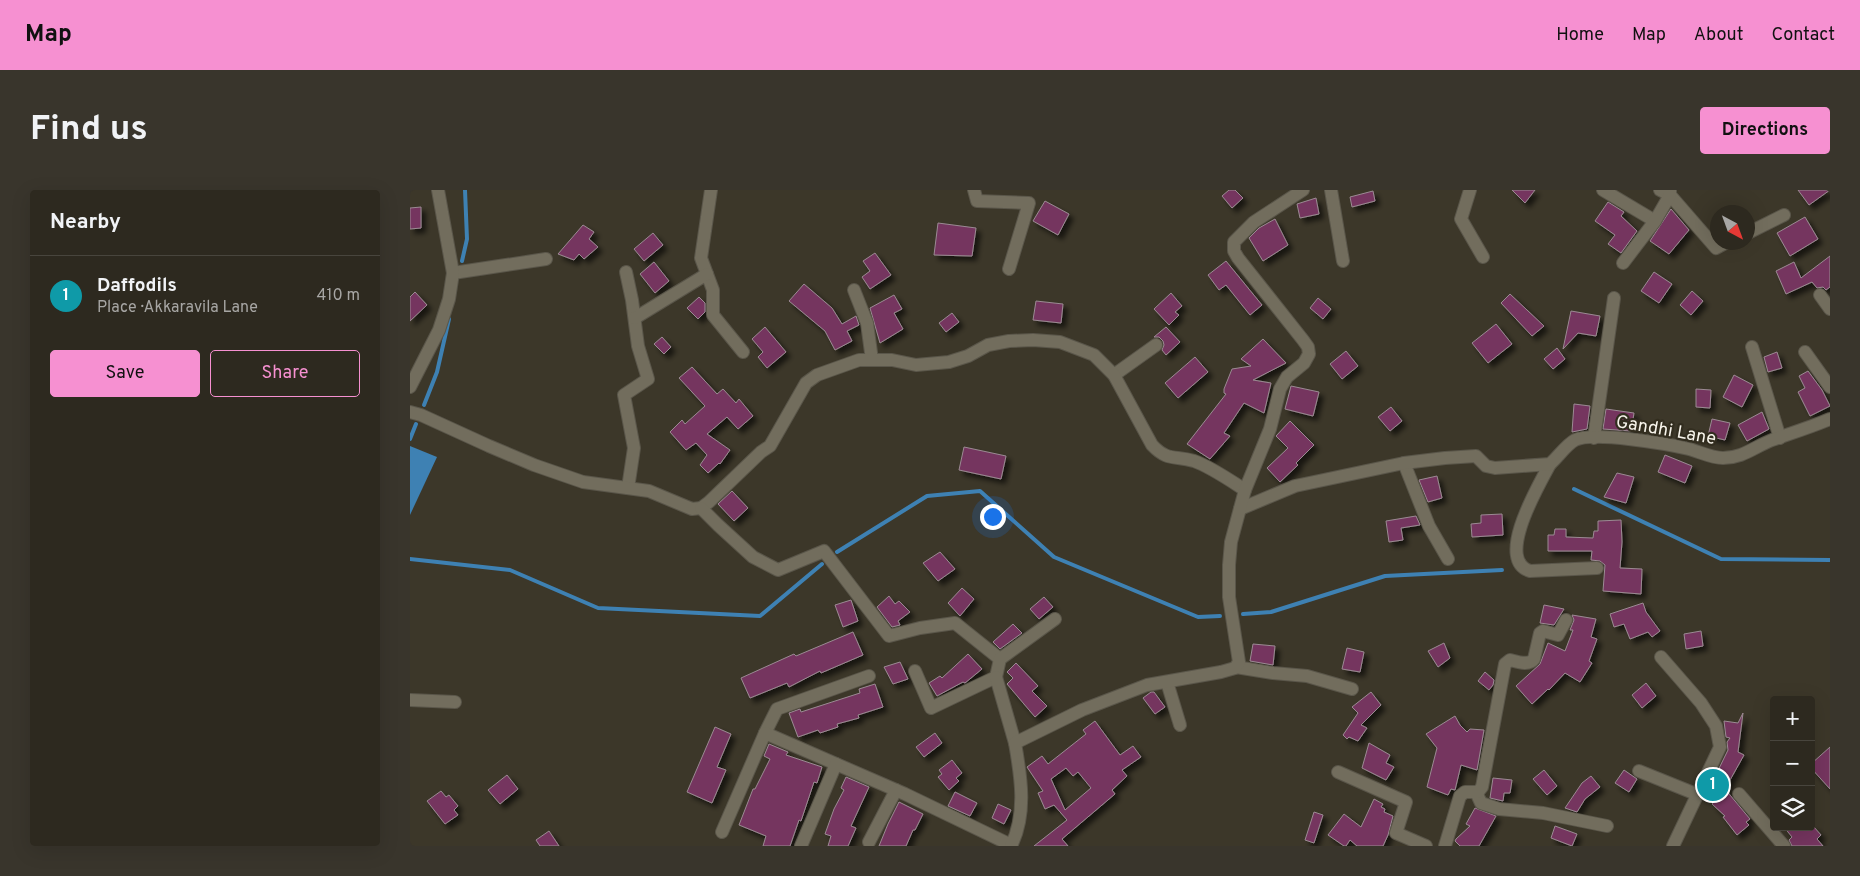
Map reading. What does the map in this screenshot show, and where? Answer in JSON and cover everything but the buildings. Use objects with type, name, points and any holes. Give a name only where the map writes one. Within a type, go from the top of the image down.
[{"type":"street","points":[[410,387],[439,330],[449,299],[453,273],[438,190]]},
{"type":"street","points":[[711,190],[701,258],[713,290],[713,315],[743,352]]},
{"type":"street","points":[[974,190],[977,201],[1029,203],[1010,269]]},
{"type":"street","points":[[1236,667],[1239,662],[1229,598],[1228,565],[1231,542],[1245,490],[1270,428],[1280,389],[1287,378],[1304,363],[1309,354],[1308,347],[1303,340],[1238,258],[1234,251],[1234,242],[1254,222],[1303,190]]},
{"type":"street","points":[[1331,190],[1344,261]]},
{"type":"street","points":[[1470,190],[1462,219],[1483,257]]},
{"type":"street","points":[[1603,190],[1655,221]]},
{"type":"street","points":[[1623,263],[1655,221],[1666,192],[1710,241]]},
{"type":"street","points":[[1755,230],[1784,215]]},
{"type":"street","points":[[453,273],[546,259]]},
{"type":"street","points":[[626,272],[635,318],[638,346],[648,379],[624,395],[634,448],[628,488]]},
{"type":"street","points":[[635,318],[707,274]]},
{"type":"street","points":[[854,290],[867,323],[872,360]]},
{"type":"street","points":[[1820,295],[1830,309]]},
{"type":"street","points":[[1594,438],[1614,298]]},
{"type":"street","points":[[410,412],[421,415],[534,465],[583,482],[649,491],[692,509],[701,508],[761,452],[770,446],[811,379],[858,360],[892,360],[916,365],[949,362],[968,356],[988,345],[1009,341],[1045,340],[1060,342],[1094,355],[1114,375],[1152,445],[1160,454],[1170,458],[1194,461],[1245,490]]},
{"type":"street","points":[[1114,375],[1156,345]]},
{"type":"street","points":[[1752,347],[1780,438]]},
{"type":"street","points":[[1805,352],[1830,387]]},
{"type":"street","name":"Gandhi Lane","points":[[1597,568],[1530,571],[1525,569],[1518,559],[1516,550],[1526,509],[1550,464],[1576,440],[1620,438],[1689,449],[1722,458],[1744,455],[1772,440],[1830,419]]},
{"type":"street","points":[[1240,509],[1295,486],[1404,463],[1476,456],[1486,466],[1496,468],[1550,464]]},
{"type":"street","points":[[1404,463],[1429,526],[1448,559]]},
{"type":"street","points":[[701,508],[753,558],[778,570],[824,551],[889,636],[920,628],[955,623],[1000,660]]},
{"type":"street","points":[[765,733],[896,790],[1011,846],[1019,830],[1021,792],[1015,743],[996,677],[1000,660],[1055,619]]},
{"type":"street","points":[[1445,846],[1460,796],[1464,792],[1479,792],[1482,787],[1504,667],[1510,660],[1532,662],[1540,632],[1558,635],[1566,620]]},
{"type":"street","points":[[1661,657],[1701,703],[1716,726],[1720,747],[1672,846]]},
{"type":"street","points":[[1015,743],[1082,710],[1147,685],[1221,672],[1236,667],[1273,674],[1307,676],[1352,688]]},
{"type":"street","points":[[915,671],[931,708],[996,677]]},
{"type":"street","points":[[722,832],[777,709],[869,676]]},
{"type":"street","points":[[1167,682],[1180,725]]},
{"type":"street","points":[[410,700],[455,702]]},
{"type":"street","points":[[801,846],[836,764]]},
{"type":"street","points":[[1639,771],[1696,794]]},
{"type":"street","points":[[1338,772],[1406,802],[1396,833],[1426,846]]},
{"type":"street","points":[[869,842],[896,790]]},
{"type":"street","points":[[1476,792],[1481,803],[1499,808],[1543,813],[1608,826]]},
{"type":"street","points":[[1739,794],[1784,846]]},
{"type":"water","points":[[410,446],[437,457],[410,515]]},
{"type":"waterway","points":[[462,261],[467,239],[465,190]]},
{"type":"waterway","points":[[424,405],[437,372],[449,319]]},
{"type":"waterway","points":[[410,439],[416,424]]},
{"type":"waterway","points":[[1574,489],[1721,559],[1830,560]]},
{"type":"waterway","points":[[837,552],[927,496],[980,491],[1054,557],[1198,617],[1220,616]]},
{"type":"waterway","points":[[410,559],[510,570],[598,608],[760,616],[822,564]]},
{"type":"waterway","points":[[1243,614],[1271,612],[1385,576],[1502,570]]},
{"type":"place","name":"Daffodils","points":[[1713,785]]}]
